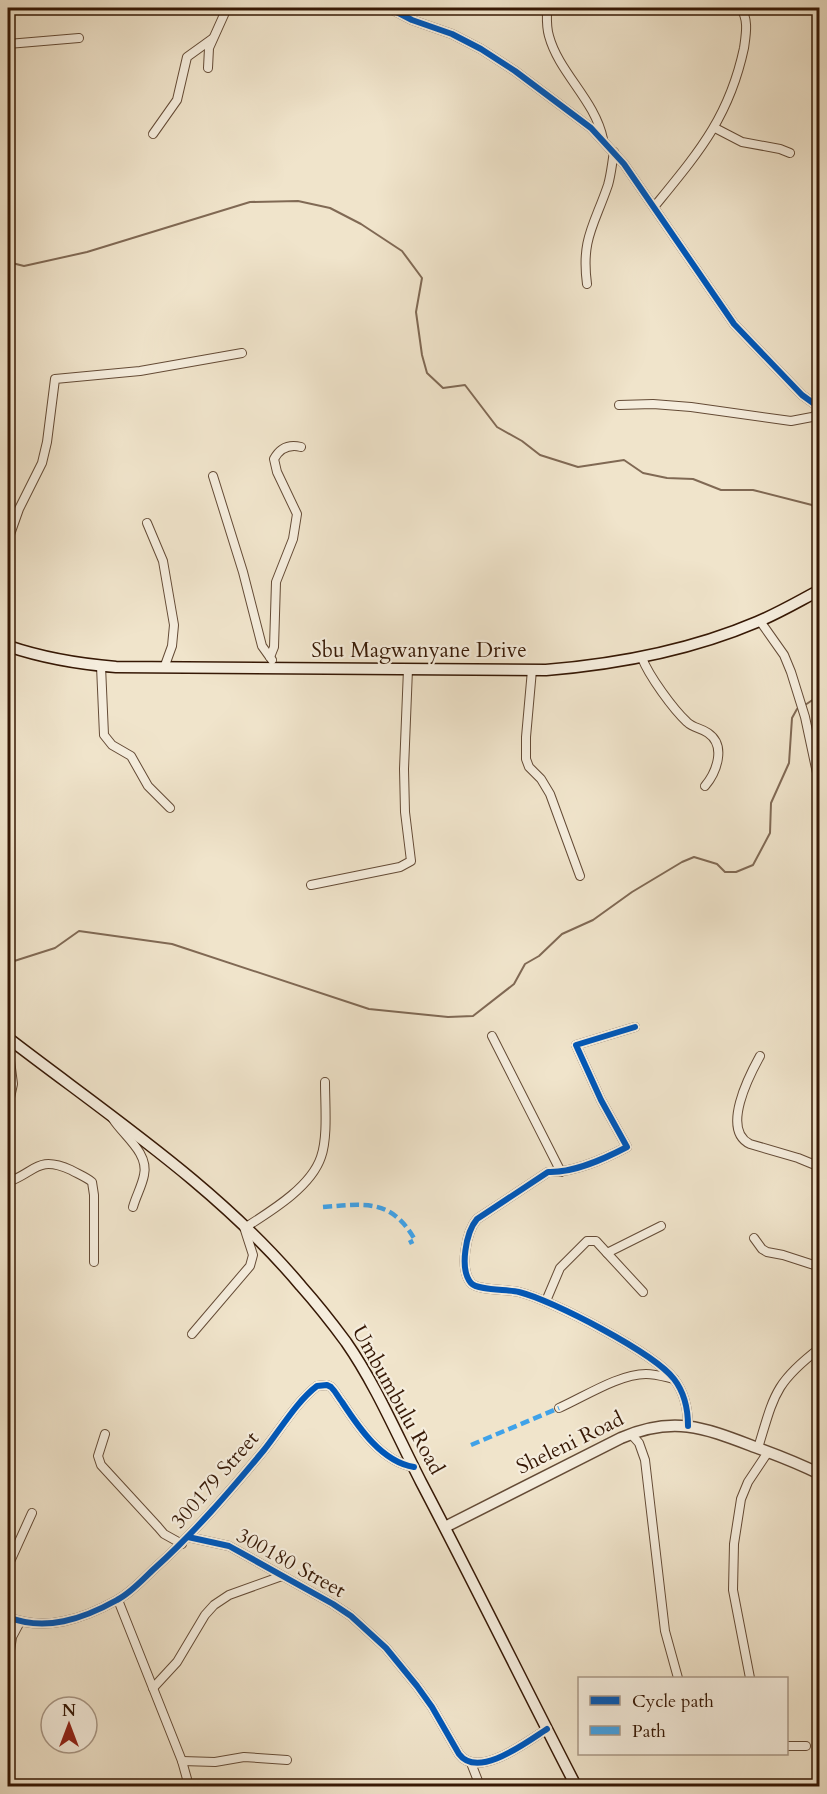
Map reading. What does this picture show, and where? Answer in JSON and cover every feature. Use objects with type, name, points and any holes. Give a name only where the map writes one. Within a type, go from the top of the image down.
[{"type":"main road","name":"Sbu Magwanyane Drive","points":[[8,646],[57,660],[101,666],[164,668],[271,663],[408,669],[532,670],[591,666],[642,658],[692,645],[760,621],[819,590]]},
{"type":"main road","name":"Umbumbulu Road","points":[[8,1038],[208,1192],[245,1226],[301,1286],[346,1343],[369,1381],[414,1467],[576,1786]]},
{"type":"main road","name":"Sheleni Road","points":[[445,1527],[631,1434],[660,1427],[688,1426],[711,1430],[819,1474]]},
{"type":"street","points":[[207,68],[212,39],[227,8]]},
{"type":"street","points":[[372,8],[387,8],[412,20],[452,34],[530,81],[582,120],[603,139],[614,153],[734,324],[802,395],[819,408]]},
{"type":"street","points":[[547,8],[546,22],[553,47],[596,117],[603,139]]},
{"type":"street","points":[[654,207],[715,128],[730,97],[741,59],[746,20],[740,8]]},
{"type":"street","points":[[8,45],[79,38]]},
{"type":"street","points":[[153,134],[177,100],[187,57],[212,39]]},
{"type":"street","points":[[715,128],[742,142],[790,153]]},
{"type":"street","points":[[587,284],[584,263],[586,242],[608,183],[614,153]]},
{"type":"street","points":[[8,540],[19,509],[42,463],[55,379],[140,372],[242,352]]},
{"type":"street","points":[[619,405],[691,406],[791,421],[812,417],[819,413]]},
{"type":"street","points":[[271,663],[274,647],[276,582],[292,539],[297,514],[277,472],[274,459],[285,448],[301,447]]},
{"type":"street","points":[[213,476],[243,572],[262,646],[271,663]]},
{"type":"street","points":[[147,523],[162,561],[174,625],[172,646],[164,668]]},
{"type":"street","points":[[760,621],[784,655],[817,757],[819,787]]},
{"type":"street","points":[[642,658],[651,677],[686,721],[707,732],[714,740],[718,761],[714,774],[705,786]]},
{"type":"street","points":[[101,666],[104,735],[112,745],[131,756],[148,786],[170,808]]},
{"type":"street","points":[[311,885],[400,867],[411,861],[404,780],[408,669]]},
{"type":"street","points":[[532,670],[526,759],[529,767],[541,779],[550,794],[580,876]]},
{"type":"street","points":[[634,1027],[576,1045],[601,1100],[627,1147],[561,1173],[548,1172],[477,1219],[470,1228],[466,1241],[466,1275],[470,1283],[477,1287],[510,1290],[546,1301],[647,1357],[668,1372],[680,1388],[688,1426]]},
{"type":"street","points":[[492,1036],[561,1173]]},
{"type":"street","points":[[8,1049],[13,1084],[8,1107]]},
{"type":"street","points":[[760,1056],[744,1089],[736,1120],[739,1135],[750,1144],[798,1158],[819,1167]]},
{"type":"street","points":[[192,1334],[250,1266],[253,1255],[245,1226],[277,1207],[310,1176],[321,1159],[324,1142],[325,1082]]},
{"type":"street","points":[[113,1118],[142,1155],[144,1161],[145,1173],[133,1207]]},
{"type":"street","points":[[8,1182],[41,1165],[51,1163],[92,1182],[94,1262]]},
{"type":"street","points":[[607,1254],[661,1226]]},
{"type":"street","points":[[754,1238],[767,1252],[819,1267]]},
{"type":"street","points":[[546,1301],[560,1269],[589,1240],[595,1240],[643,1292]]},
{"type":"street","points":[[750,1677],[733,1590],[734,1544],[741,1499],[763,1450],[768,1411],[777,1389],[795,1367],[819,1348]]},
{"type":"street","points":[[559,1408],[616,1381],[636,1375],[655,1375],[674,1380]]},
{"type":"street","name":"300179 Street","points":[[8,1617],[20,1622],[39,1625],[68,1620],[118,1600],[185,1541],[241,1478],[316,1386],[331,1387],[365,1433],[380,1449],[400,1464],[414,1467]]},
{"type":"street","points":[[105,1434],[99,1452],[100,1465],[158,1527],[185,1541]]},
{"type":"street","points":[[631,1434],[639,1443],[645,1460],[665,1631],[678,1677]]},
{"type":"street","points":[[8,1566],[32,1513]]},
{"type":"street","name":"300180 Street","points":[[185,1541],[229,1546],[333,1604],[369,1631],[417,1686],[459,1754],[464,1761],[471,1763]]},
{"type":"street","points":[[153,1688],[177,1662],[198,1626],[214,1605],[229,1595],[282,1576]]},
{"type":"street","points":[[118,1600],[182,1761],[189,1786]]},
{"type":"street","points":[[8,1664],[12,1637],[20,1622]]},
{"type":"street","points":[[480,1786],[471,1763],[486,1762],[505,1754],[547,1729]]},
{"type":"street","points":[[788,1746],[806,1746]]},
{"type":"street","points":[[182,1761],[215,1762],[244,1757],[287,1760]]},
{"type":"waterway","points":[[8,262],[24,266],[87,252],[250,202],[298,201],[330,208],[361,224],[402,251],[422,278],[416,312],[427,373],[443,388],[465,385],[497,427],[522,441],[540,455],[578,467],[624,460],[643,473],[667,478],[693,479],[721,490],[753,490],[812,505],[820,517]]},
{"type":"waterway","points":[[805,705],[820,695]]},
{"type":"waterway","points":[[8,963],[55,948],[79,931],[172,944],[369,1009],[448,1017],[473,1016],[514,984],[525,964],[539,956],[562,934],[593,920],[632,892],[682,862],[694,857],[717,864],[725,872],[736,872],[753,865],[770,833],[771,803],[789,763],[792,718],[800,707]]},
{"type":"marked path","points":[[323,1207],[364,1205],[386,1210],[406,1226],[415,1240],[409,1243]]},
{"type":"marked path","points":[[471,1445],[559,1408]]},
{"type":"cycle path","points":[[389,8],[412,20],[452,34],[481,49],[515,71],[591,128],[624,164],[734,324],[802,395],[820,408]]},
{"type":"cycle path","points":[[635,1027],[576,1045],[601,1100],[627,1147],[578,1168],[548,1172],[477,1219],[467,1241],[465,1269],[467,1277],[475,1286],[519,1292],[554,1305],[625,1342],[646,1356],[674,1379],[685,1401],[688,1426]]},
{"type":"cycle path","points":[[8,1617],[36,1623],[64,1621],[91,1613],[127,1594],[212,1511],[296,1408],[317,1386],[331,1387],[364,1433],[382,1451],[402,1464],[414,1467]]},
{"type":"cycle path","points":[[188,1537],[229,1546],[351,1616],[386,1648],[417,1686],[459,1754],[467,1761],[478,1763],[503,1756],[547,1729]]}]
